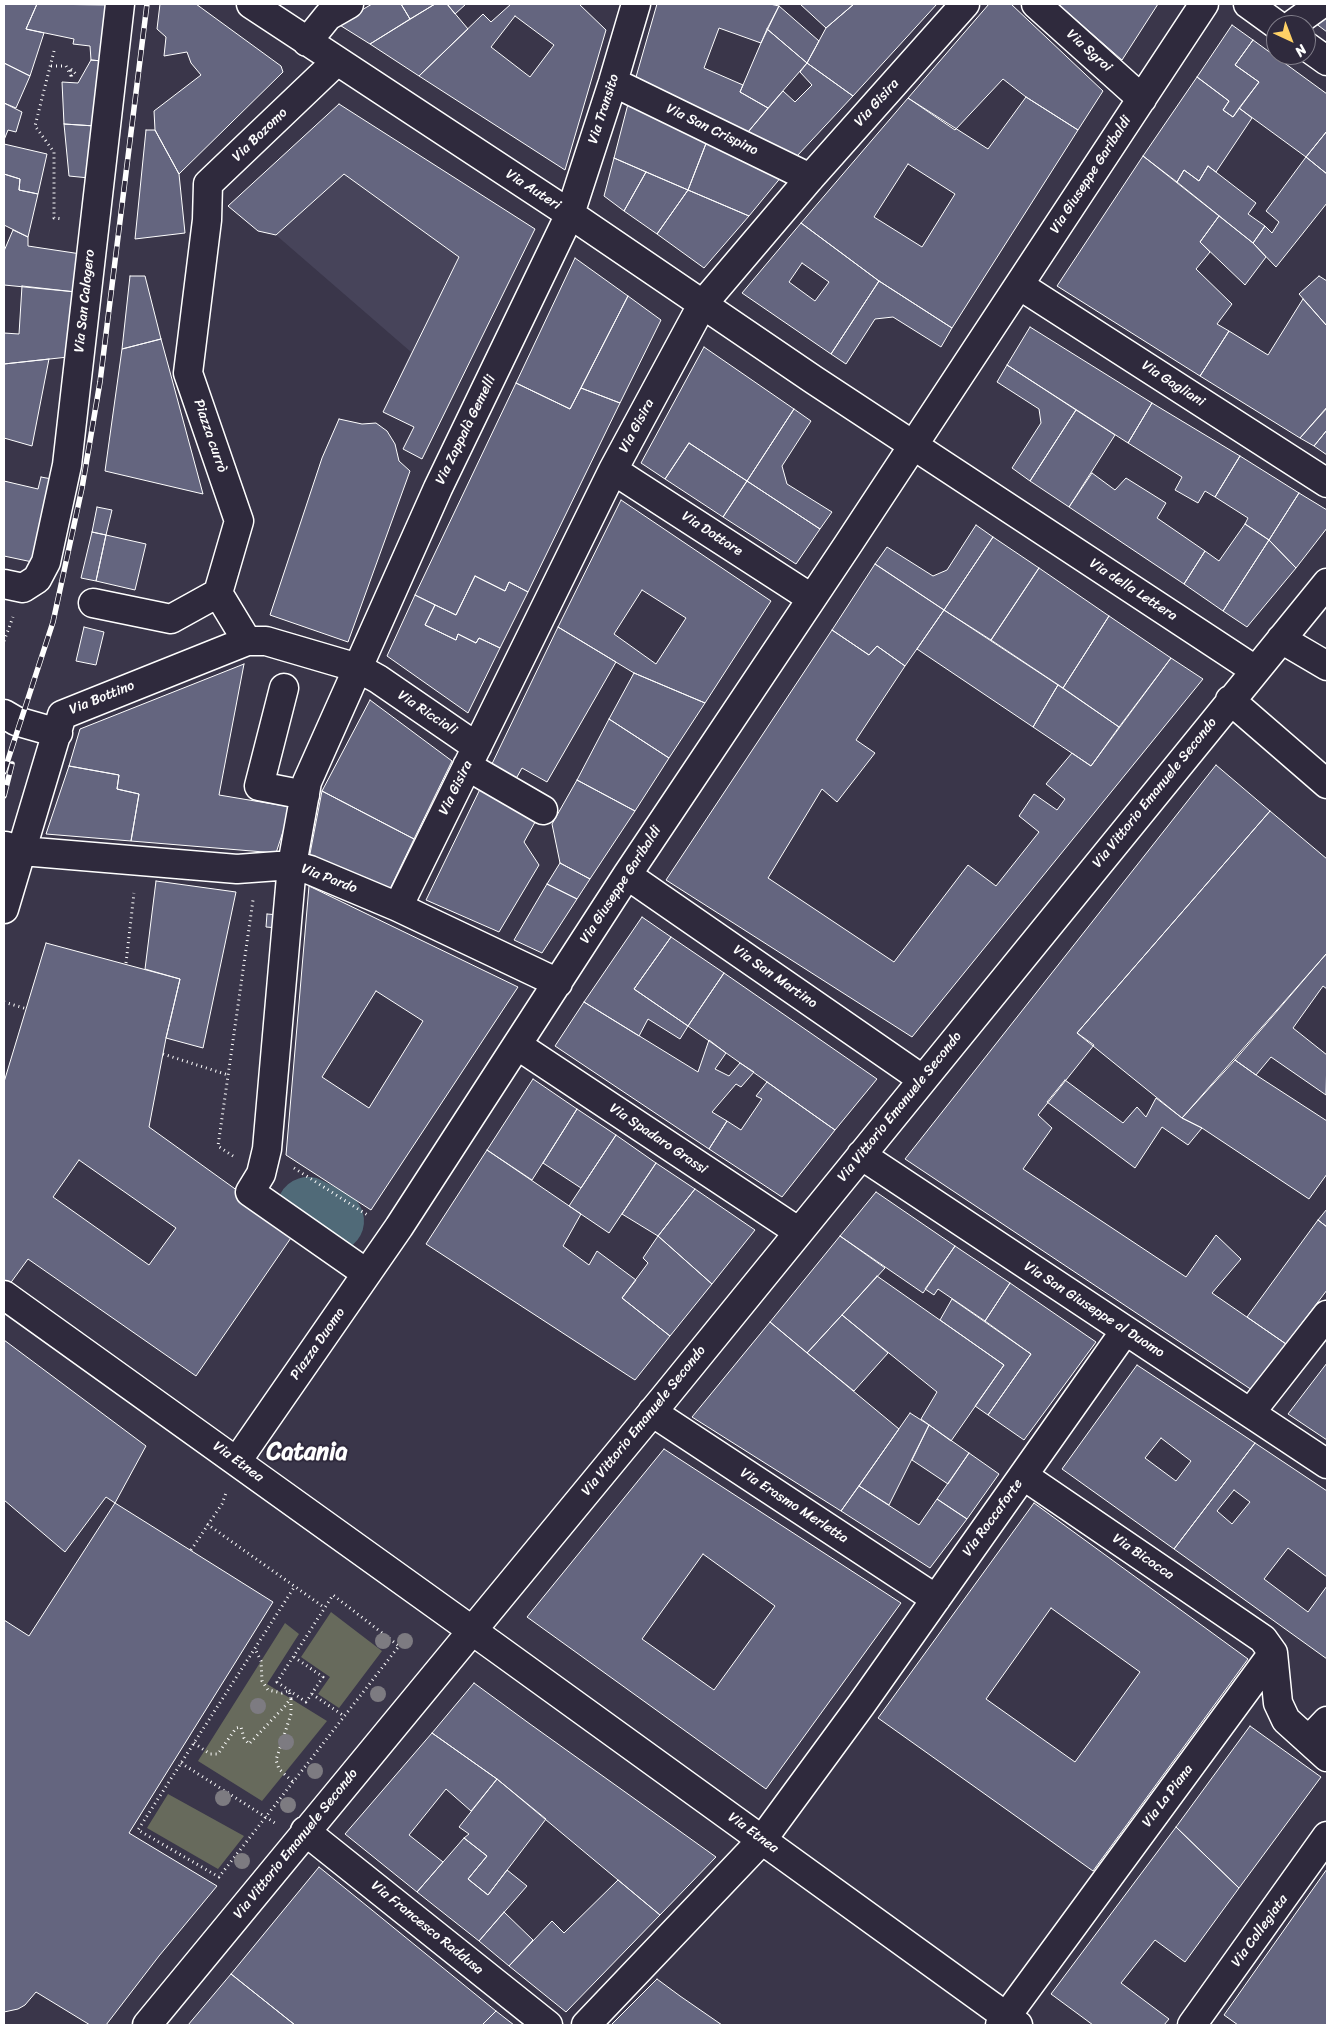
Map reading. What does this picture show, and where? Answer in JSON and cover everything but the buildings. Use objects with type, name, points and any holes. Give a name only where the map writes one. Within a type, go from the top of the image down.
[{"type":"street","name":"Via San Calogero","points":[[13,586],[36,579],[46,562],[67,465],[120,4]]},
{"type":"street","name":"Via Auteri","points":[[251,4],[570,214],[702,305],[913,445]]},
{"type":"street","name":"Via Gisira","points":[[398,908],[613,470],[702,305],[810,178],[965,4]]},
{"type":"street","name":"Via Sgroi","points":[[1036,4],[1142,98]]},
{"type":"street","name":"Via Giuseppe Garibaldi","points":[[397,1230],[627,875],[847,546],[1204,4]]},
{"type":"street","points":[[1248,4],[1266,17]]},
{"type":"street","points":[[1306,15],[1321,4]]},
{"type":"street","points":[[307,42],[333,8]]},
{"type":"street","name":"Via Transito","points":[[570,214],[613,82],[626,9]]},
{"type":"street","points":[[1316,53],[1327,61]]},
{"type":"street","name":"Via Bozomo","points":[[206,220],[208,184],[338,61]]},
{"type":"street","name":"Via San Crispino","points":[[613,82],[810,178]]},
{"type":"street","name":"Via Zappalà Gemelli","points":[[366,1273],[250,1192],[261,1174],[267,1150],[292,865],[305,795],[308,782],[367,665],[438,488],[570,214]]},
{"type":"street","name":"Piazza currò","points":[[206,220],[188,373],[239,521],[218,593]]},
{"type":"street","name":"Via Gagliani","points":[[1019,285],[1327,482]]},
{"type":"street","name":"Via della Lettera","points":[[913,445],[1255,670]]},
{"type":"street","name":"Via Dottore","points":[[613,470],[811,598]]},
{"type":"street","name":"Via Vittorio Emanuele Secondo","points":[[147,2025],[652,1412],[1327,583]]},
{"type":"street","points":[[93,603],[171,619],[218,593],[247,641]]},
{"type":"street","points":[[1281,639],[1327,666]]},
{"type":"street","name":"Via Riccioli","points":[[247,641],[266,641],[367,665],[472,756],[543,810]]},
{"type":"street","name":"Via Bottino","points":[[4,909],[13,848],[58,732],[62,714],[247,641]]},
{"type":"street","points":[[284,688],[259,786],[305,795]]},
{"type":"street","points":[[1230,700],[1327,784]]},
{"type":"street","points":[[4,714],[16,721],[58,732]]},
{"type":"street","name":"Via Pardo","points":[[13,848],[237,869],[292,865],[310,870],[398,908],[558,983]]},
{"type":"street","name":"Via San Martino","points":[[627,875],[922,1079]]},
{"type":"street","name":"Via Spadaro Grassi","points":[[517,1045],[798,1232]]},
{"type":"street","name":"Via San Giuseppe al Duomo","points":[[861,1155],[1327,1464]]},
{"type":"street","name":"Piazza Duomo","points":[[237,1461],[397,1230]]},
{"type":"street","name":"Via Etnea","points":[[4,1295],[472,1630],[762,1840],[1008,2022]]},
{"type":"street","points":[[1251,1412],[1327,1315]]},
{"type":"street","name":"Via Roccaforte","points":[[586,2025],[762,1840],[861,1705],[1125,1331]]},
{"type":"street","name":"Via Erasmo Merletta","points":[[652,1412],[936,1599]]},
{"type":"street","name":"Via Bicocca","points":[[1024,1476],[1268,1646]]},
{"type":"street","points":[[1268,1646],[1278,1703],[1286,1720],[1318,1749],[1327,1721]]},
{"type":"street","name":"Via La Piana","points":[[1008,2022],[1106,1880],[1231,1711],[1268,1646]]},
{"type":"street","name":"Via Francesco Raddusa","points":[[305,1832],[548,2025]]},
{"type":"street","name":"Via Collegiata","points":[[1192,2025],[1327,1836]]},
{"type":"path","points":[[54,51],[35,126],[54,152],[54,218],[94,219]]},
{"type":"path","points":[[51,66],[66,66],[72,78],[70,68],[76,74]]},
{"type":"path","points":[[126,963],[138,860]]},
{"type":"path","points":[[218,1146],[251,917]]},
{"type":"path","points":[[4,1002],[27,1009]]},
{"type":"path","points":[[163,1054],[228,1075]]},
{"type":"path","points":[[267,1150],[397,1230]]},
{"type":"path","points":[[191,1550],[222,1504]]},
{"type":"path","points":[[207,1524],[325,1608]]},
{"type":"path","points":[[294,1657],[323,1676],[306,1702],[277,1682],[333,1595],[399,1646],[219,1877],[138,1830],[295,1586]]},
{"type":"path","points":[[254,1648],[261,1662],[262,1681],[268,1690],[282,1693],[289,1691]]},
{"type":"path","points":[[289,1691],[291,1714],[276,1760],[279,1769],[293,1782]]},
{"type":"path","points":[[312,1694],[344,1716]]},
{"type":"path","points":[[194,1743],[210,1754],[218,1754],[236,1728],[241,1727],[248,1744],[291,1698]]},
{"type":"path","points":[[181,1763],[279,1826]]},
{"type":"shaded area","points":[[339,104],[535,229],[422,459],[403,449],[414,427],[383,412],[411,352],[276,235],[258,231],[228,206]]},
{"type":"green space","points":[[331,1612],[382,1651],[339,1708],[318,1694],[330,1677],[301,1657]]},
{"type":"green space","points":[[285,1623],[299,1634],[267,1684],[327,1721],[262,1801],[198,1761]]},
{"type":"green space","points":[[168,1794],[244,1836],[218,1869],[147,1828]]},
{"type":"waterway","points":[[308,1208],[333,1221]]},
{"type":"railway","points":[[4,772],[53,622],[82,488],[100,382],[147,4]]},
{"type":"railway","points":[[4,796],[12,764]]},
{"type":"district","name":"Catania","points":[[307,1453]]}]
